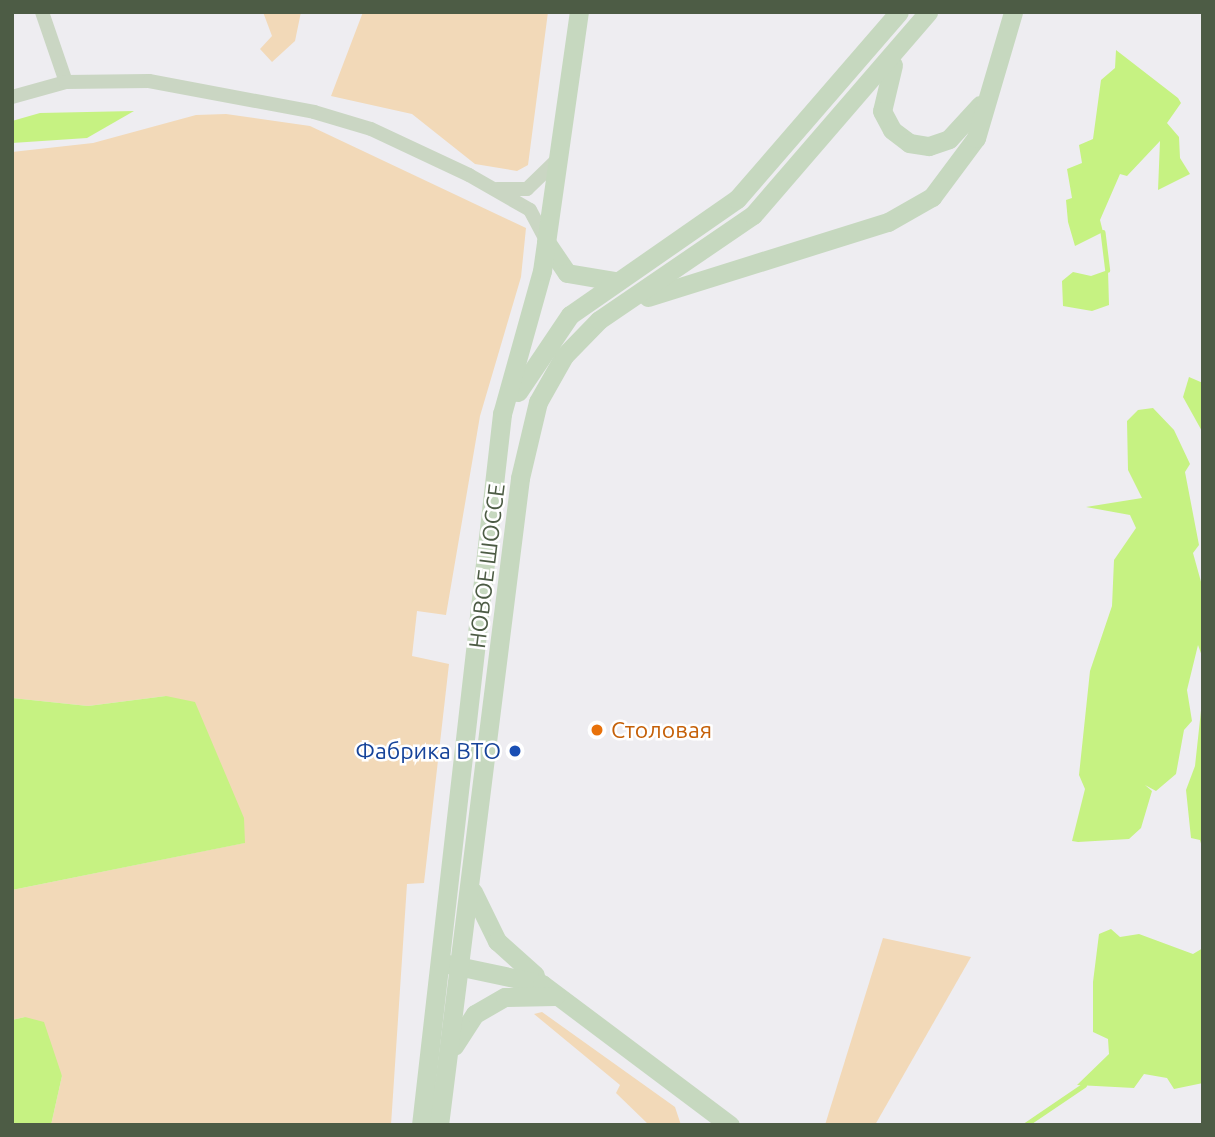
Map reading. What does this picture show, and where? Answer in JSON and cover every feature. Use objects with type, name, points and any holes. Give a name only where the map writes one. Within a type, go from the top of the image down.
[{"type":"main road","name":"НОВОЕ ШОССЕ","points":[[421,1125],[437,962],[498,475],[502,414],[547,242],[543,212],[558,158],[579,12]]},
{"type":"main road","points":[[498,475],[517,393],[531,366],[570,315],[615,281],[737,199],[899,12]]},
{"type":"main road","name":"НОВОЕ ШОССЕ","points":[[439,1125],[529,430],[564,356],[617,308],[753,215],[928,12]]},
{"type":"main road","points":[[928,12],[883,86],[882,111],[892,130],[918,146],[939,144],[961,131],[989,89]]},
{"type":"main road","points":[[617,308],[902,216],[932,197],[963,161],[1013,12]]},
{"type":"main road","points":[[547,242],[567,273],[615,281]]},
{"type":"main road","points":[[471,883],[497,941],[563,998],[730,1125]]},
{"type":"main road","points":[[437,962],[520,975],[563,998]]},
{"type":"main road","points":[[448,1063],[467,1023],[486,1007],[521,993],[563,998]]},
{"type":"street","points":[[42,12],[66,82]]},
{"type":"street","points":[[12,97],[66,82],[207,88],[314,112],[410,145],[543,212]]},
{"type":"street","points":[[493,189],[527,189],[558,158]]},
{"type":"shaded area","points":[[263,12],[301,12],[295,41],[272,62],[260,49],[272,36]]},
{"type":"shaded area","points":[[363,12],[548,12],[528,165],[517,171],[475,164],[412,114],[331,96]]},
{"type":"shaded area","points":[[1116,50],[1181,103],[1167,123],[1179,137],[1180,158],[1190,174],[1158,190],[1160,141],[1127,176],[1120,174],[1100,220],[1103,232],[1075,246],[1068,222],[1066,200],[1072,198],[1067,169],[1082,163],[1079,145],[1093,139],[1101,80],[1115,68]]},
{"type":"shaded area","points":[[134,111],[87,138],[12,143],[12,121],[40,113]]},
{"type":"shaded area","points":[[226,114],[310,126],[526,228],[521,277],[480,416],[446,615],[417,611],[412,656],[449,664],[424,883],[407,884],[391,1125],[51,1125],[62,1076],[25,1017],[12,1020],[12,890],[244,843],[166,696],[88,706],[12,698],[12,152],[93,143],[196,115]]},
{"type":"shaded area","points":[[1108,270],[1109,305],[1092,311],[1063,306],[1062,281],[1073,272],[1091,276]]},
{"type":"shaded area","points":[[1189,377],[1203,383],[1203,433],[1183,397]]},
{"type":"shaded area","points":[[1153,408],[1174,430],[1190,464],[1185,472],[1199,545],[1193,553],[1203,589],[1203,659],[1198,645],[1187,690],[1192,721],[1184,730],[1176,774],[1156,791],[1145,785],[1152,791],[1141,828],[1129,839],[1072,841],[1085,789],[1079,775],[1090,671],[1112,606],[1114,560],[1136,528],[1130,515],[1086,507],[1142,498],[1128,470],[1127,421],[1138,410]]},
{"type":"shaded area","points":[[1203,692],[1203,851],[1200,840],[1191,838],[1186,790],[1195,766]]},
{"type":"shaded area","points":[[166,696],[195,702],[244,818],[245,843],[12,890],[12,698],[88,706]]},
{"type":"shaded area","points":[[1111,929],[1120,937],[1139,934],[1193,954],[1203,948],[1203,1083],[1174,1089],[1167,1078],[1144,1074],[1134,1088],[1077,1085],[1109,1054],[1108,1039],[1093,1032],[1093,982],[1099,934]]},
{"type":"shaded area","points":[[883,938],[971,957],[875,1125],[825,1125]]},
{"type":"shaded area","points":[[542,1012],[675,1107],[681,1125],[649,1125],[616,1093],[620,1085],[534,1014]]},
{"type":"shaded area","points":[[25,1017],[44,1022],[62,1076],[51,1125],[12,1125],[12,1020]]},
{"type":"waterway","points":[[1103,232],[1108,270]]},
{"type":"waterway","points":[[1025,1125],[1084,1085]]},
{"type":"place","name":"Столовая","points":[[597,730]]},
{"type":"place","name":"Фабрика ВТО","points":[[515,751]]}]
